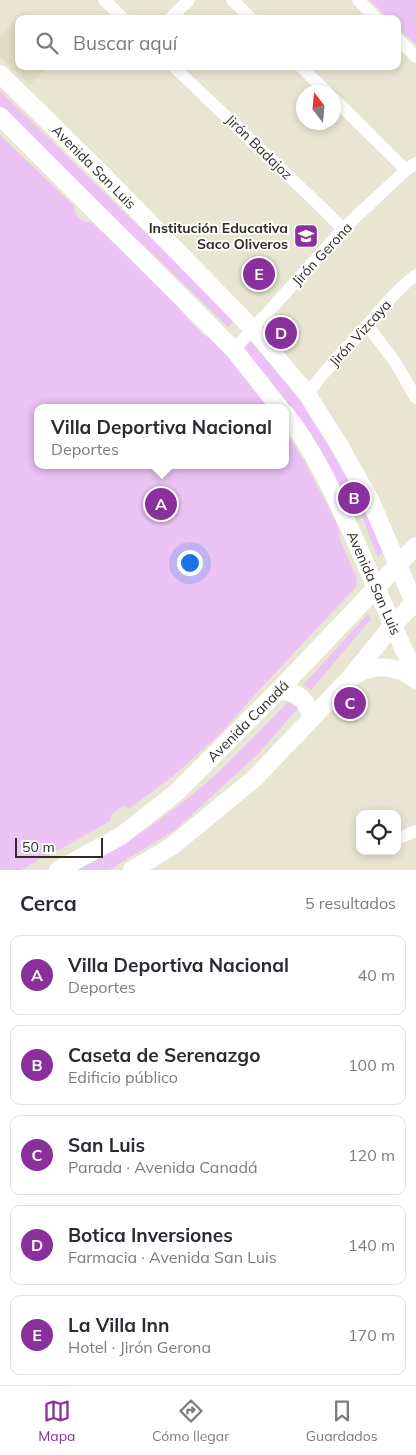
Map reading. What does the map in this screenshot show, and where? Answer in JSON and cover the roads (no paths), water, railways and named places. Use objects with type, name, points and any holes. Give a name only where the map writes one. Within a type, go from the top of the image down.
[{"type":"main road","name":"Avenida San Luis","points":[[0,74],[103,175],[253,329],[307,394],[339,444],[371,502],[415,603]]},
{"type":"main road","points":[[0,116],[234,350],[277,404]]},
{"type":"main road","name":"Avenida San Luis","points":[[289,418],[318,464],[337,501],[416,676]]},
{"type":"main road","name":"Avenida Canadá","points":[[58,870],[121,836],[178,791],[278,691],[416,546]]},
{"type":"main road","points":[[132,870],[171,847],[254,778],[349,679],[393,625],[415,603]]},
{"type":"main road","points":[[349,679],[366,670],[385,668],[398,670],[416,680]]},
{"type":"main road","points":[[278,691],[286,691],[304,700],[311,718]]},
{"type":"street","points":[[104,0],[120,15]]},
{"type":"street","points":[[174,15],[189,0]]},
{"type":"street","points":[[232,0],[248,15]]},
{"type":"street","points":[[358,0],[373,15]]},
{"type":"street","points":[[401,42],[416,57]]},
{"type":"street","name":"Jirón Badajoz","points":[[177,70],[343,230]]},
{"type":"street","points":[[304,70],[320,85]]},
{"type":"street","points":[[341,105],[411,167]]},
{"type":"street","name":"Jirón Gerona","points":[[234,350],[343,230],[411,167]]},
{"type":"street","name":"Jirón Vizcaya","points":[[307,394],[367,325],[407,282],[416,275]]},
{"type":"street","points":[[367,325],[395,362],[416,398]]},
{"type":"street","points":[[401,837],[416,831]]},
{"type":"place","name":"Institución Educativa Saco Oliveros","points":[[306,236]]},
{"type":"place","name":"La Villa Inn","points":[[259,274]]},
{"type":"place","name":"Botica Inversiones","points":[[281,333]]},
{"type":"place","name":"Caseta de Serenazgo","points":[[354,498]]},
{"type":"place","name":"Villa Deportiva Nacional","points":[[161,504]]},
{"type":"place","name":"San Luis","points":[[350,703]]}]
